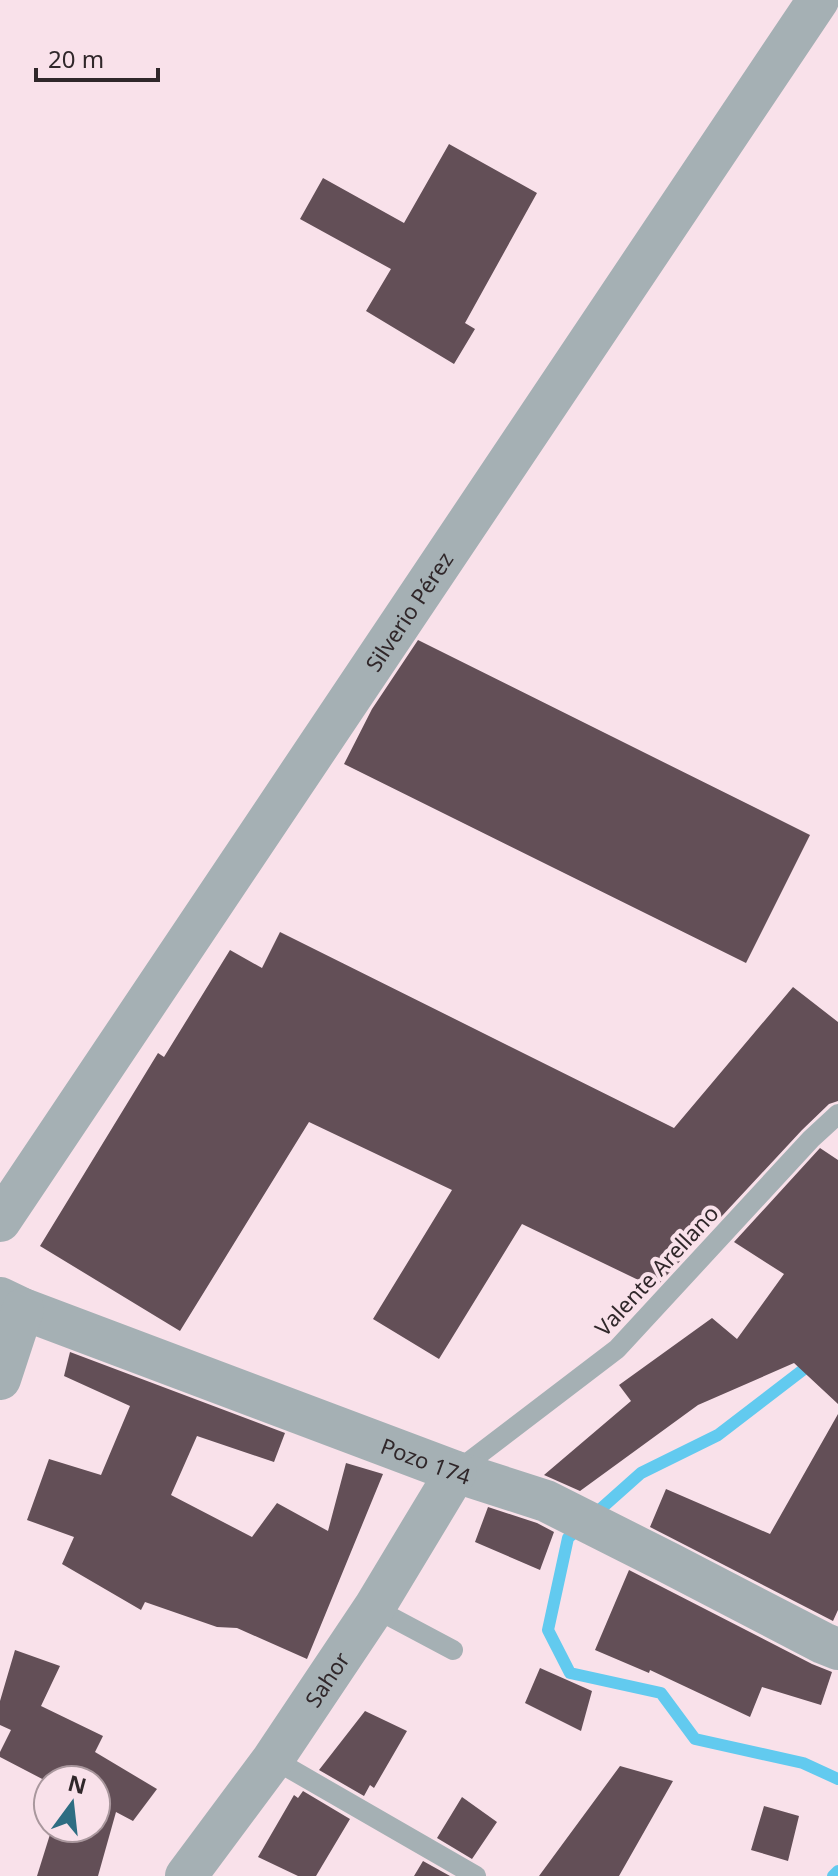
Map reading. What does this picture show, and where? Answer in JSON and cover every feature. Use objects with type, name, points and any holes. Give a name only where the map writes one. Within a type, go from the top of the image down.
[{"type":"street","name":"Silverio Pérez","points":[[0,1221],[818,0]]},
{"type":"street","name":"Pozo 174","points":[[12,1303],[456,1472],[546,1501],[669,1563],[833,1638]]},
{"type":"street","points":[[0,1379],[12,1303]]},
{"type":"street","name":"Sahor","points":[[186,1876],[273,1759],[374,1608],[456,1472]]},
{"type":"lane","name":"Valente Arellano","points":[[456,1472],[617,1349],[811,1139],[838,1114]]},
{"type":"lane","points":[[374,1608],[453,1650]]},
{"type":"lane","points":[[273,1759],[476,1876]]},
{"type":"building","points":[[449,144],[537,193],[465,323],[475,329],[454,364],[366,311],[391,269],[300,219],[323,178],[404,223]]},
{"type":"building","points":[[418,640],[810,835],[746,963],[344,764],[372,709]]},
{"type":"building","points":[[280,932],[674,1128],[793,987],[838,1022],[838,1101],[829,1104],[802,1130],[655,1288],[522,1224],[439,1359],[373,1319],[452,1190],[309,1122],[180,1331],[40,1246],[158,1053],[164,1057],[230,950],[262,968]]},
{"type":"building","points":[[820,1148],[838,1160],[838,1404],[794,1363],[698,1405],[580,1491],[544,1475],[631,1401],[619,1385],[712,1318],[737,1339],[784,1274],[734,1242]]},
{"type":"building","points":[[70,1352],[285,1433],[274,1462],[197,1436],[171,1495],[252,1537],[277,1503],[328,1531],[346,1463],[383,1474],[307,1659],[237,1628],[217,1627],[145,1602],[141,1610],[62,1564],[74,1537],[27,1520],[49,1459],[101,1475],[130,1406],[64,1376]]},
{"type":"building","points":[[838,1414],[838,1610],[833,1621],[650,1527],[666,1489],[770,1534]]},
{"type":"building","points":[[488,1507],[554,1532],[540,1570],[475,1542]]},
{"type":"building","points":[[629,1570],[832,1672],[821,1705],[762,1687],[750,1717],[650,1670],[649,1673],[595,1650]]},
{"type":"building","points":[[15,1650],[60,1666],[41,1706],[103,1736],[95,1752],[157,1789],[133,1821],[116,1812],[112,1826],[112,1764],[32,1764],[32,1774],[0,1757],[11,1730],[0,1725],[0,1701]]},
{"type":"building","points":[[540,1668],[592,1691],[581,1731],[525,1703]]},
{"type":"building","points":[[365,1711],[407,1731],[374,1788],[370,1785],[364,1796],[319,1770]]},
{"type":"building","points":[[620,1766],[673,1781],[619,1876],[539,1876]]},
{"type":"building","points":[[303,1791],[350,1819],[316,1876],[298,1876],[258,1857],[294,1795],[298,1798]]},
{"type":"building","points":[[462,1797],[497,1822],[472,1859],[437,1838]]},
{"type":"building","points":[[764,1806],[799,1816],[788,1861],[751,1850]]},
{"type":"building","points":[[47,1844],[107,1844],[98,1876],[37,1876]]},
{"type":"building","points":[[423,1861],[450,1876],[414,1876]]},
{"type":"waterway","points":[[838,1343],[718,1435],[641,1473],[568,1538],[548,1630],[570,1673],[661,1693],[695,1739],[803,1763],[838,1779]]},
{"type":"waterway","points":[[833,1876],[838,1871]]}]
